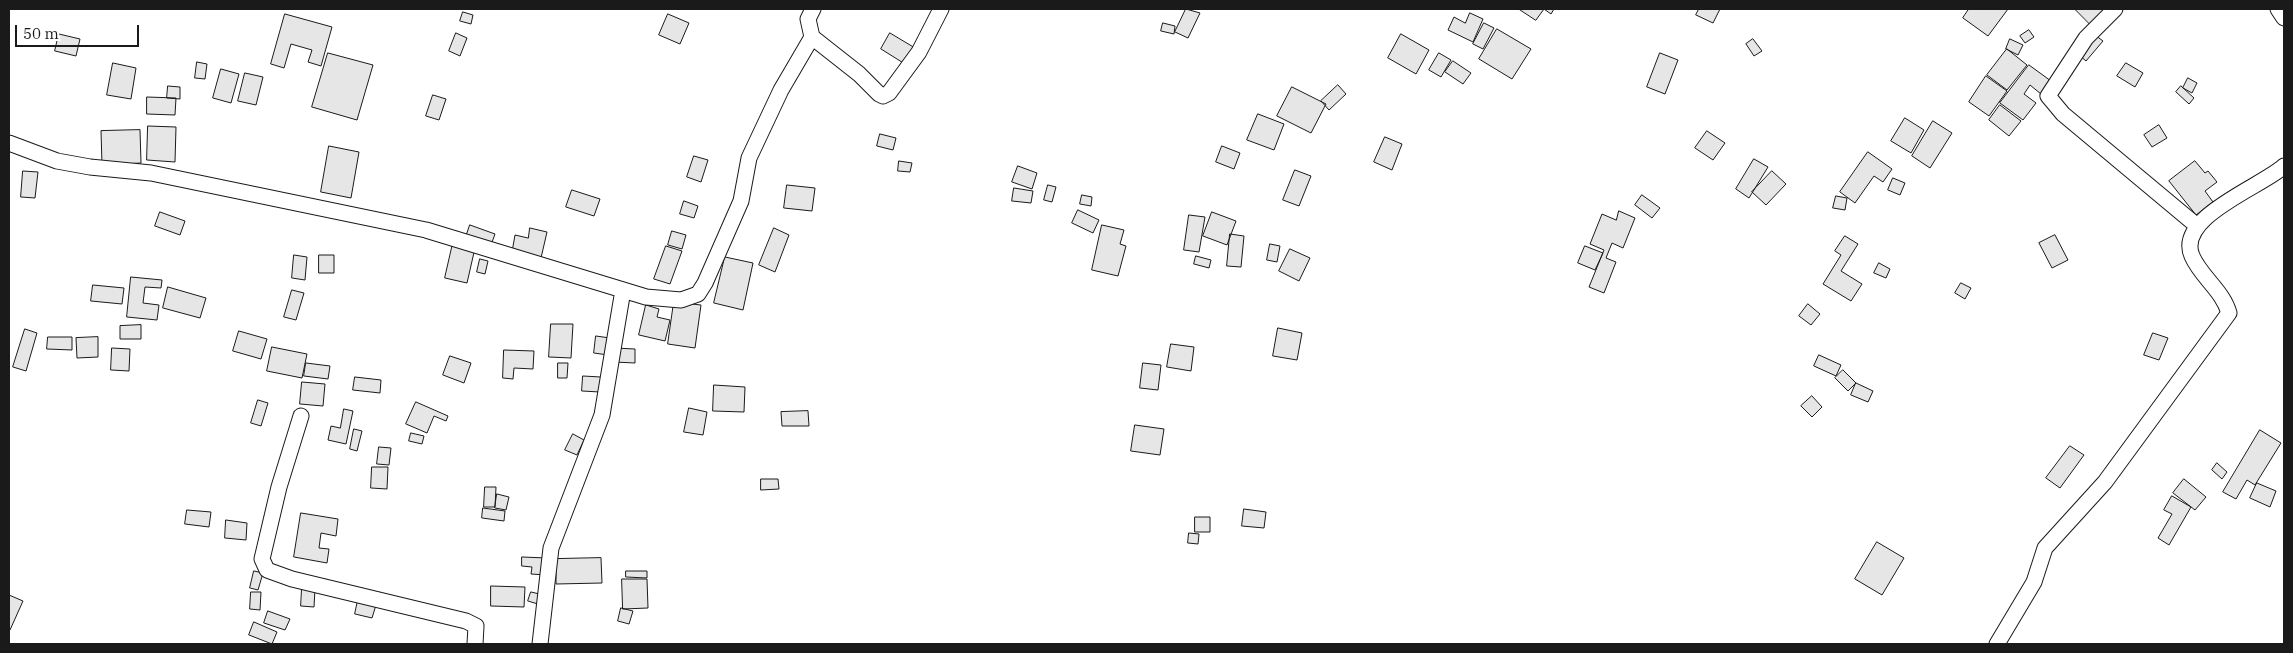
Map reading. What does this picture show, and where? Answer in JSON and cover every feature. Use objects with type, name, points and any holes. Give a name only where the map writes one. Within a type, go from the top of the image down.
[{"type":"street","points":[[813,9],[808,19],[812,37],[845,62],[878,94],[883,96],[889,93],[919,52],[941,9]]},
{"type":"street","points":[[2115,9],[2086,38],[2048,96],[2063,114],[2196,225]]},
{"type":"street","points":[[2278,9],[2284,18]]},
{"type":"street","points":[[9,143],[57,161],[90,167],[152,173],[426,230],[623,290],[664,299],[681,300],[698,294],[705,283],[741,201],[752,151],[781,90],[812,37]]},
{"type":"street","points":[[1997,644],[2034,582],[2044,548],[2105,482],[2229,313],[2226,303],[2196,264],[2190,253],[2190,236],[2196,225],[2246,189],[2284,166]]},
{"type":"street","points":[[540,644],[551,548],[602,415],[623,290]]},
{"type":"street","points":[[301,416],[279,487],[262,558],[267,570],[292,579],[466,622],[476,626],[476,644]]},
{"type":"building","points":[[1186,9],[1200,13],[1188,38],[1175,32]]},
{"type":"building","points":[[1519,9],[1544,9],[1536,20]]},
{"type":"building","points":[[1544,9],[1554,9],[1551,14]]},
{"type":"building","points":[[1699,9],[1720,9],[1713,23],[1696,15]]},
{"type":"building","points":[[1969,9],[2008,9],[1988,36],[1963,18]]},
{"type":"building","points":[[2075,9],[2110,9],[2092,26]]},
{"type":"building","points":[[463,12],[473,15],[471,24],[460,21]]},
{"type":"building","points":[[1470,13],[1483,19],[1473,42],[1448,30],[1454,17],[1465,23]]},
{"type":"building","points":[[285,14],[332,27],[321,66],[308,62],[312,50],[291,44],[284,68],[271,64]]},
{"type":"building","points":[[668,14],[689,23],[680,44],[659,35]]},
{"type":"building","points":[[1163,23],[1175,26],[1174,34],[1161,31]]},
{"type":"building","points":[[1484,23],[1494,28],[1483,49],[1473,44]]},
{"type":"building","points":[[1497,29],[1531,49],[1512,79],[1479,59]]},
{"type":"building","points":[[2029,30],[2034,37],[2025,43],[2020,36]]},
{"type":"building","points":[[456,33],[467,38],[460,56],[449,51]]},
{"type":"building","points":[[890,33],[915,48],[905,64],[881,49]]},
{"type":"building","points":[[59,34],[80,39],[76,56],[55,51]]},
{"type":"building","points":[[1401,34],[1429,50],[1416,74],[1388,58]]},
{"type":"building","points":[[2095,35],[2103,41],[2086,61],[2079,55]]},
{"type":"building","points":[[1753,39],[1762,51],[1754,56],[1746,44]]},
{"type":"building","points":[[2010,39],[2023,45],[2018,55],[2006,49]]},
{"type":"building","points":[[2007,49],[2027,65],[2007,90],[1987,75]]},
{"type":"building","points":[[328,53],[373,65],[357,120],[312,107]]},
{"type":"building","points":[[1439,53],[1451,60],[1441,77],[1429,70]]},
{"type":"building","points":[[1660,53],[1678,60],[1665,94],[1647,87]]},
{"type":"building","points":[[1453,61],[1471,73],[1463,84],[1445,72]]},
{"type":"building","points":[[197,62],[207,64],[205,79],[195,78]]},
{"type":"building","points":[[113,63],[136,68],[131,99],[107,95]]},
{"type":"building","points":[[2126,63],[2143,73],[2135,87],[2117,76]]},
{"type":"building","points":[[2029,65],[2051,81],[2041,94],[2030,85],[2024,94],[2036,103],[2023,120],[2000,103]]},
{"type":"building","points":[[221,69],[239,74],[231,103],[213,98]]},
{"type":"building","points":[[245,73],[263,77],[256,105],[238,101]]},
{"type":"building","points":[[1986,76],[2007,91],[1989,116],[1969,102]]},
{"type":"building","points":[[2188,78],[2197,83],[2192,93],[2183,88]]},
{"type":"building","points":[[1338,85],[1346,94],[1329,110],[1321,101]]},
{"type":"building","points":[[168,86],[180,87],[180,99],[167,98]]},
{"type":"building","points":[[2181,86],[2194,98],[2189,104],[2176,92]]},
{"type":"building","points":[[1292,87],[1326,104],[1311,133],[1277,116]]},
{"type":"building","points":[[433,95],[446,99],[439,120],[426,116]]},
{"type":"building","points":[[147,97],[176,98],[175,115],[147,114]]},
{"type":"building","points":[[2000,105],[2021,121],[2009,136],[1989,120]]},
{"type":"building","points":[[1258,114],[1284,124],[1274,150],[1247,140]]},
{"type":"building","points":[[1905,118],[1924,130],[1911,153],[1891,141]]},
{"type":"building","points":[[1933,121],[1952,133],[1930,168],[1912,156]]},
{"type":"building","points":[[2159,125],[2167,138],[2152,147],[2144,135]]},
{"type":"building","points":[[148,126],[176,127],[175,162],[147,160]]},
{"type":"building","points":[[140,130],[141,163],[102,165],[101,131]]},
{"type":"building","points":[[1707,131],[1725,143],[1713,160],[1695,148]]},
{"type":"building","points":[[880,134],[896,138],[893,150],[877,146]]},
{"type":"building","points":[[1385,137],[1402,144],[1392,170],[1374,162]]},
{"type":"building","points":[[329,146],[359,152],[351,198],[321,192]]},
{"type":"building","points":[[1222,146],[1240,153],[1234,169],[1216,162]]},
{"type":"building","points":[[1868,152],[1892,169],[1883,182],[1874,176],[1855,203],[1840,192]]},
{"type":"building","points":[[694,156],[708,160],[701,182],[687,177]]},
{"type":"building","points":[[1754,159],[1768,167],[1749,198],[1736,189]]},
{"type":"building","points":[[899,161],[912,163],[910,172],[898,171]]},
{"type":"building","points":[[2195,161],[2205,173],[2208,171],[2217,182],[2205,191],[2213,202],[2196,215],[2169,181]]},
{"type":"building","points":[[1018,166],[1037,173],[1032,189],[1012,182]]},
{"type":"building","points":[[1295,170],[1311,176],[1299,206],[1283,200]]},
{"type":"building","points":[[23,171],[38,172],[35,198],[21,197]]},
{"type":"building","points":[[1772,171],[1786,184],[1766,205],[1752,192]]},
{"type":"building","points":[[1893,178],[1905,183],[1900,195],[1888,190]]},
{"type":"building","points":[[787,185],[815,188],[812,211],[784,208]]},
{"type":"building","points":[[1048,185],[1056,187],[1052,202],[1044,200]]},
{"type":"building","points":[[1014,188],[1033,191],[1031,203],[1012,201]]},
{"type":"building","points":[[572,190],[600,199],[594,216],[566,207]]},
{"type":"building","points":[[1082,195],[1092,197],[1091,206],[1080,204]]},
{"type":"building","points":[[1642,195],[1660,208],[1652,218],[1635,205]]},
{"type":"building","points":[[1836,196],[1847,198],[1845,210],[1833,208]]},
{"type":"building","points":[[684,201],[698,206],[694,218],[680,214]]},
{"type":"building","points":[[1078,210],[1099,220],[1093,233],[1072,223]]},
{"type":"building","points":[[1619,211],[1635,218],[1623,248],[1612,243],[1606,258],[1616,262],[1604,293],[1589,287],[1604,250],[1590,244],[1602,214],[1616,220]]},
{"type":"building","points":[[160,212],[185,221],[180,235],[155,226]]},
{"type":"building","points":[[1212,212],[1236,221],[1227,245],[1203,236]]},
{"type":"building","points":[[1189,215],[1205,217],[1199,252],[1184,250]]},
{"type":"building","points":[[470,225],[495,234],[491,245],[466,237]]},
{"type":"building","points":[[1102,225],[1124,230],[1120,244],[1126,246],[1118,276],[1092,270]]},
{"type":"building","points":[[530,228],[547,232],[541,258],[512,252],[515,235],[528,238]]},
{"type":"building","points":[[774,228],[789,235],[775,272],[759,265]]},
{"type":"building","points":[[672,231],[686,235],[682,249],[668,245]]},
{"type":"building","points":[[1230,234],[1244,236],[1241,267],[1227,266]]},
{"type":"building","points":[[2055,235],[2068,260],[2052,268],[2039,243]]},
{"type":"building","points":[[1845,236],[1858,244],[1841,271],[1862,284],[1851,301],[1823,284],[1841,255],[1835,251]]},
{"type":"building","points":[[453,243],[475,248],[467,283],[445,278]]},
{"type":"building","points":[[1270,244],[1280,246],[1277,262],[1267,260]]},
{"type":"building","points":[[666,246],[682,251],[670,284],[654,279]]},
{"type":"building","points":[[1585,246],[1603,253],[1595,270],[1578,263]]},
{"type":"building","points":[[1290,249],[1310,258],[1299,281],[1279,271]]},
{"type":"building","points":[[294,255],[307,257],[305,280],[292,278]]},
{"type":"building","points":[[319,255],[334,255],[334,273],[319,273]]},
{"type":"building","points":[[1196,256],[1211,260],[1209,268],[1194,264]]},
{"type":"building","points":[[725,257],[753,263],[743,310],[714,303]]},
{"type":"building","points":[[480,259],[488,261],[485,274],[477,272]]},
{"type":"building","points":[[1879,263],[1890,269],[1886,278],[1874,273]]},
{"type":"building","points":[[131,277],[162,280],[161,288],[145,287],[143,303],[159,305],[157,320],[127,317]]},
{"type":"building","points":[[1961,283],[1971,288],[1965,299],[1955,293]]},
{"type":"building","points":[[93,285],[124,288],[122,304],[91,301]]},
{"type":"building","points":[[168,287],[206,298],[200,318],[163,308]]},
{"type":"building","points":[[292,290],[304,293],[296,320],[284,317]]},
{"type":"building","points":[[674,302],[701,305],[695,348],[668,344]]},
{"type":"building","points":[[1808,304],[1820,314],[1811,325],[1799,316]]},
{"type":"building","points":[[646,305],[659,309],[657,317],[670,320],[665,341],[639,335]]},
{"type":"building","points":[[551,324],[573,324],[571,358],[549,357]]},
{"type":"building","points":[[141,325],[141,339],[120,339],[120,326]]},
{"type":"building","points":[[1278,328],[1302,333],[1297,360],[1273,356]]},
{"type":"building","points":[[25,329],[37,333],[26,371],[13,367]]},
{"type":"building","points":[[239,331],[267,339],[261,359],[233,351]]},
{"type":"building","points":[[2153,333],[2168,338],[2159,360],[2144,355]]},
{"type":"building","points":[[596,336],[610,338],[608,355],[594,353]]},
{"type":"building","points":[[48,337],[72,337],[72,350],[47,349]]},
{"type":"building","points":[[98,337],[98,357],[77,358],[76,338]]},
{"type":"building","points":[[1171,344],[1194,347],[1191,371],[1167,367]]},
{"type":"building","points":[[272,347],[307,354],[302,378],[267,371]]},
{"type":"building","points":[[112,348],[130,349],[129,371],[111,370]]},
{"type":"building","points":[[614,348],[635,349],[635,363],[614,362]]},
{"type":"building","points":[[504,350],[534,351],[533,369],[514,368],[513,379],[503,378]]},
{"type":"building","points":[[1819,355],[1841,365],[1836,376],[1814,366]]},
{"type":"building","points":[[450,356],[471,363],[464,383],[443,375]]},
{"type":"building","points":[[306,363],[330,366],[328,379],[304,376]]},
{"type":"building","points":[[558,363],[568,363],[567,378],[558,378]]},
{"type":"building","points":[[1143,363],[1161,365],[1158,390],[1140,388]]},
{"type":"building","points":[[1843,370],[1856,383],[1848,391],[1835,378]]},
{"type":"building","points":[[583,376],[601,377],[600,392],[582,391]]},
{"type":"building","points":[[355,377],[381,380],[380,393],[353,390]]},
{"type":"building","points":[[302,382],[325,384],[323,406],[300,404]]},
{"type":"building","points":[[1856,383],[1873,391],[1868,402],[1851,395]]},
{"type":"building","points":[[714,385],[745,387],[744,412],[713,411]]},
{"type":"building","points":[[1812,396],[1822,407],[1812,417],[1801,406]]},
{"type":"building","points":[[258,400],[268,403],[261,426],[251,423]]},
{"type":"building","points":[[416,402],[448,416],[446,421],[434,416],[427,433],[406,424]]},
{"type":"building","points":[[689,408],[707,412],[703,435],[684,432]]},
{"type":"building","points":[[344,409],[353,411],[346,444],[328,440],[331,426],[340,428]]},
{"type":"building","points":[[808,411],[809,426],[782,426],[781,412]]},
{"type":"building","points":[[1135,425],[1164,429],[1160,455],[1131,451]]},
{"type":"building","points":[[354,429],[362,431],[357,451],[350,449]]},
{"type":"building","points":[[2260,430],[2281,443],[2255,485],[2247,480],[2236,499],[2223,492]]},
{"type":"building","points":[[411,433],[424,436],[422,444],[409,441]]},
{"type":"building","points":[[573,434],[584,440],[577,455],[565,450]]},
{"type":"building","points":[[2070,446],[2084,455],[2060,488],[2046,478]]},
{"type":"building","points":[[379,447],[391,448],[389,465],[377,464]]},
{"type":"building","points":[[2217,463],[2227,472],[2222,479],[2212,470]]},
{"type":"building","points":[[372,467],[388,467],[387,489],[371,488]]},
{"type":"building","points":[[761,479],[778,479],[779,489],[761,490]]},
{"type":"building","points":[[2184,479],[2206,497],[2195,510],[2173,493]]},
{"type":"building","points":[[2257,483],[2276,491],[2270,507],[2250,498]]},
{"type":"building","points":[[485,487],[496,487],[495,507],[484,507]]},
{"type":"building","points":[[497,494],[509,497],[506,510],[495,508]]},
{"type":"building","points":[[2172,496],[2191,507],[2169,545],[2158,538],[2172,514],[2164,510]]},
{"type":"building","points":[[483,508],[505,511],[504,521],[482,518]]},
{"type":"building","points":[[1244,509],[1266,512],[1264,528],[1242,526]]},
{"type":"building","points":[[187,510],[211,512],[209,527],[185,524]]},
{"type":"building","points":[[301,513],[338,519],[336,536],[321,533],[319,548],[329,549],[327,563],[294,557]]},
{"type":"building","points":[[1195,517],[1210,517],[1210,532],[1195,532]]},
{"type":"building","points":[[226,520],[247,523],[246,540],[225,538]]},
{"type":"building","points":[[1189,533],[1199,534],[1198,544],[1188,543]]},
{"type":"building","points":[[1877,542],[1904,558],[1882,595],[1855,579]]},
{"type":"building","points":[[522,557],[547,558],[546,575],[531,574],[532,567],[522,566]]},
{"type":"building","points":[[601,558],[602,583],[556,584],[556,559]]},
{"type":"building","points":[[254,571],[263,573],[258,590],[250,588]]},
{"type":"building","points":[[626,571],[647,571],[647,578],[626,577]]},
{"type":"building","points":[[622,579],[647,579],[648,608],[623,609]]},
{"type":"building","points":[[491,586],[525,587],[524,607],[491,606]]},
{"type":"building","points":[[302,588],[315,589],[314,607],[301,606]]},
{"type":"building","points":[[251,592],[261,592],[260,610],[250,609]]},
{"type":"building","points":[[531,592],[544,595],[541,605],[528,601]]},
{"type":"building","points":[[9,595],[23,601],[10,630],[9,630]]},
{"type":"building","points":[[358,600],[376,605],[372,618],[355,614]]},
{"type":"building","points":[[621,608],[633,611],[629,624],[618,621]]},
{"type":"building","points":[[268,611],[290,619],[285,630],[264,623]]},
{"type":"building","points":[[254,622],[277,632],[272,644],[249,635]]}]
